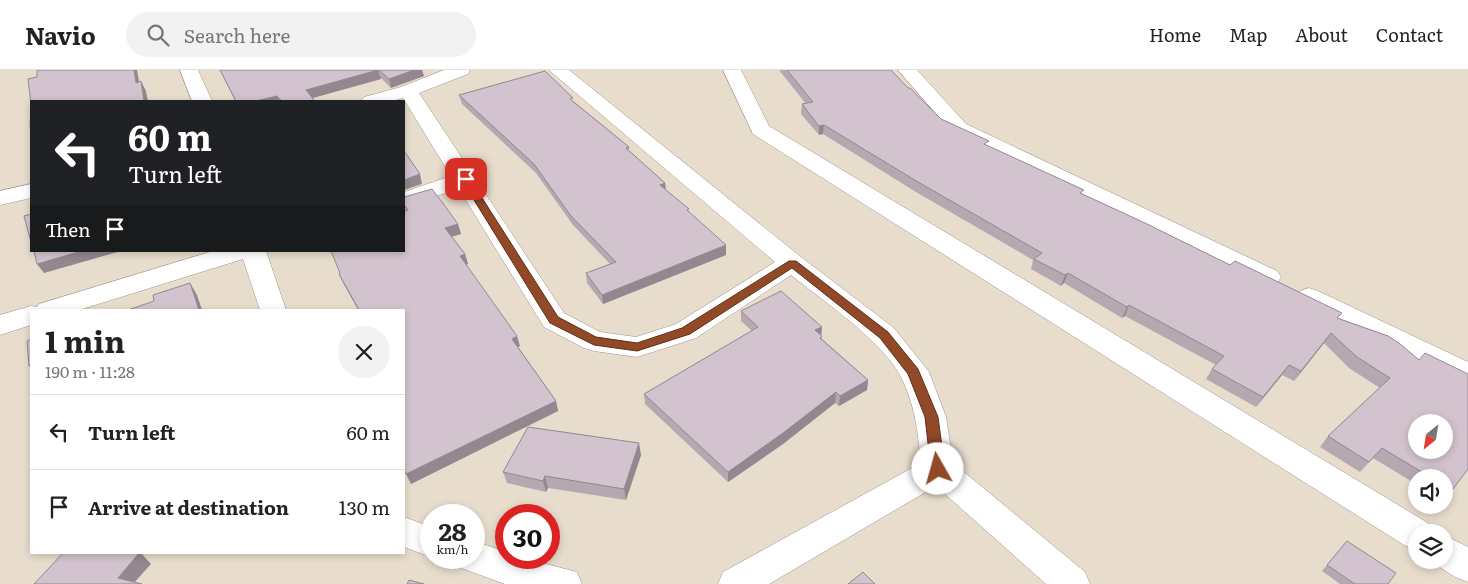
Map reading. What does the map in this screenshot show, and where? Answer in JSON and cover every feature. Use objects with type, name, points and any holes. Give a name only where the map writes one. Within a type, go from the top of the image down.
[{"type":"street","points":[[374,100],[408,90],[461,70]]},
{"type":"street","points":[[558,70],[792,263],[884,335],[914,372],[931,417],[938,469],[1072,584]]},
{"type":"street","points":[[732,70],[760,130],[1408,529]]},
{"type":"street","points":[[907,70],[959,128],[1468,374]]},
{"type":"street","points":[[196,71],[202,100]]},
{"type":"street","points":[[408,90],[554,320],[594,341],[637,347],[686,331],[792,263]]},
{"type":"street","points":[[405,199],[466,179]]},
{"type":"street","points":[[0,198],[30,191]]},
{"type":"street","points":[[52,309],[238,252]]},
{"type":"street","points":[[252,252],[274,309]]},
{"type":"street","points":[[0,325],[30,315]]},
{"type":"street","points":[[736,584],[938,469]]},
{"type":"street","points":[[405,532],[420,538]]},
{"type":"street","points":[[1453,557],[1468,566]]},
{"type":"street","points":[[485,561],[532,577],[564,584]]},
{"type":"building","points":[[37,70],[134,70],[136,83],[141,81],[144,100],[31,100],[28,79],[37,77]]},
{"type":"building","points":[[220,70],[378,70],[306,90],[314,100],[281,100],[277,96],[260,100],[235,100]]},
{"type":"building","points":[[379,70],[414,70],[389,79]]},
{"type":"building","points":[[787,70],[891,70],[941,119],[989,141],[984,144],[1084,190],[1080,193],[1230,265],[1235,261],[1342,313],[1337,318],[1388,336],[1419,360],[1425,353],[1468,374],[1468,469],[1453,489],[1453,469],[1417,469],[1382,448],[1369,462],[1328,436],[1390,378],[1357,357],[1331,333],[1301,371],[1289,365],[1263,397],[1212,369],[1224,356],[1129,305],[1127,307],[1068,273],[1065,275],[1034,259],[1042,253],[918,182],[824,125],[819,126],[802,104],[813,102]]},
{"type":"building","points":[[545,71],[573,98],[570,99],[629,147],[626,148],[665,183],[660,185],[689,209],[687,210],[726,245],[602,295],[586,273],[616,262],[571,216],[534,164],[459,95]]},
{"type":"building","points":[[405,152],[420,174],[405,180]]},
{"type":"building","points":[[432,189],[458,224],[445,228],[465,254],[460,256],[517,336],[512,339],[556,401],[406,474],[405,309],[358,309],[339,274],[331,252],[405,252],[405,212],[408,210],[405,206],[405,197]]},
{"type":"building","points":[[30,214],[30,238],[24,216]]},
{"type":"building","points":[[34,252],[79,252],[37,264]]},
{"type":"building","points":[[190,283],[199,309],[131,309],[154,301],[153,295]]},
{"type":"building","points":[[781,291],[822,327],[815,330],[822,336],[820,338],[868,380],[840,396],[836,392],[728,472],[644,394],[758,327],[741,311]]},
{"type":"building","points":[[30,340],[30,366],[29,366],[27,341]]},
{"type":"building","points":[[528,427],[639,443],[624,489],[545,476],[543,481],[503,472]]},
{"type":"building","points":[[1347,541],[1396,573],[1388,584],[1355,584],[1327,565]]},
{"type":"building","points":[[62,554],[138,554],[118,578],[142,584],[34,584]]},
{"type":"building","points":[[863,572],[875,584],[848,584]]},
{"type":"building","points":[[409,580],[424,584],[407,584]]},
{"type":"route","points":[[466,179],[554,320],[594,341],[637,347],[686,331],[792,263],[884,335],[914,372],[931,417],[938,469]]}]
